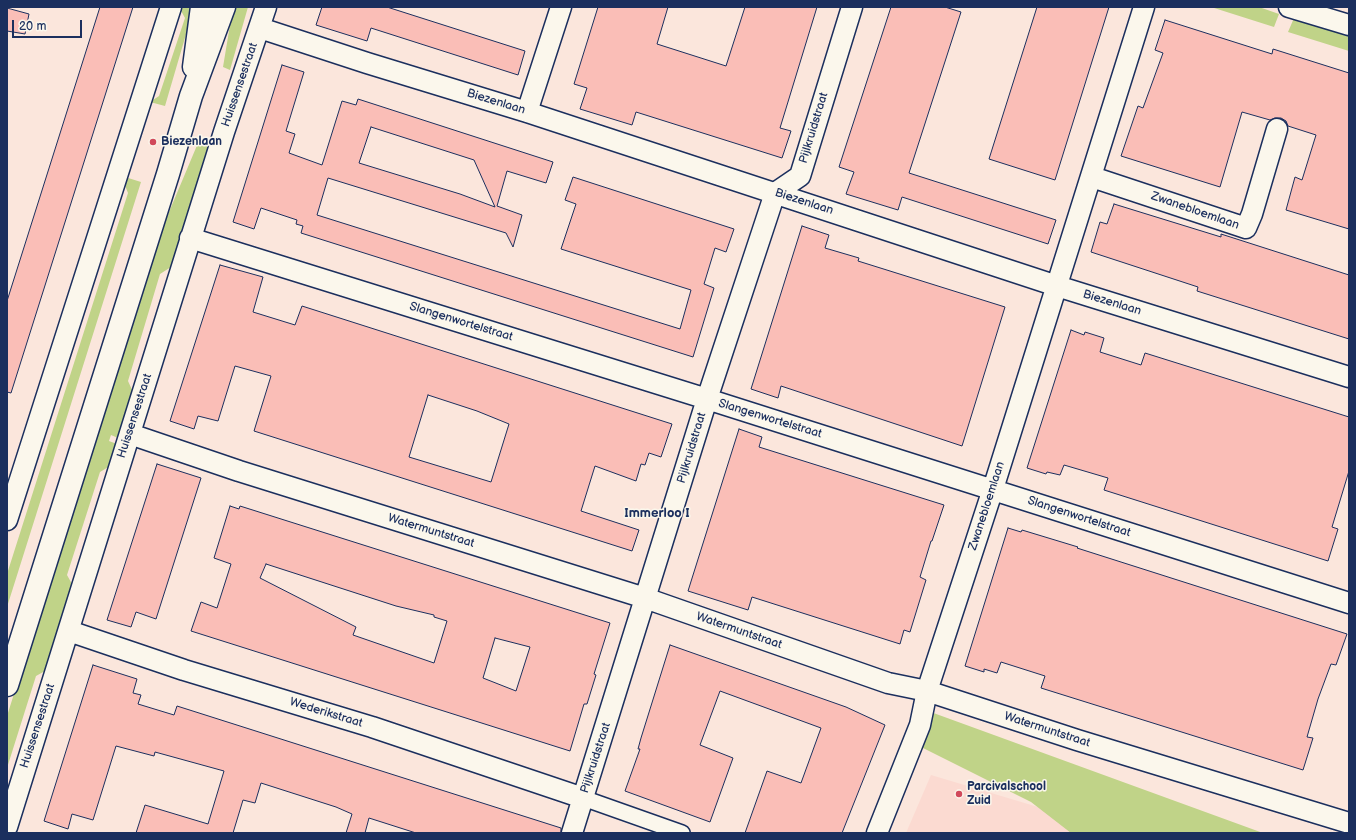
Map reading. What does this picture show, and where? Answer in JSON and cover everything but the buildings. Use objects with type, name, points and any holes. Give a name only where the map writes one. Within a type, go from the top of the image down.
[{"type":"street","points":[[7,520],[171,7]]},
{"type":"street","points":[[190,96],[202,7]]},
{"type":"street","points":[[7,684],[166,182],[190,96],[224,7]]},
{"type":"street","name":"Huissensestraat","points":[[7,827],[190,238],[266,7]]},
{"type":"street","points":[[527,112],[561,7]]},
{"type":"street","name":"Pijlkruidstraat","points":[[572,833],[707,399],[775,193],[800,176],[852,7]]},
{"type":"street","name":"Zwanebloemlaan","points":[[876,833],[920,725],[927,691],[1092,177],[1144,7]]},
{"type":"street","points":[[1289,7],[1349,25]]},
{"type":"street","name":"Biezenlaan","points":[[260,28],[367,63],[527,112],[1057,286],[1349,377]]},
{"type":"street","name":"Zwanebloemlaan","points":[[1092,177],[1246,228],[1252,214],[1277,129]]},
{"type":"street","name":"Slangenwortelstraat","points":[[190,238],[993,489],[1349,603]]},
{"type":"street","name":"Watermuntstraat","points":[[130,434],[239,471],[645,598],[888,683],[927,691],[1077,740],[1349,823]]},
{"type":"street","name":"Wederikstraat","points":[[69,631],[184,670],[372,727],[583,798]]},
{"type":"street","points":[[583,798],[682,833]]},
{"type":"shaded area","name":"Parcivalschool Zuid","points":[[931,775],[1058,813],[1078,833],[906,833]]},
{"type":"green space","points":[[179,7],[194,7],[165,106],[150,102],[159,96],[185,18]]},
{"type":"green space","points":[[233,7],[248,7],[230,70],[223,67]]},
{"type":"green space","points":[[1211,7],[1259,7],[1279,14],[1274,27]]},
{"type":"green space","points":[[1294,18],[1349,36],[1349,51],[1288,32]]},
{"type":"green space","points":[[198,143],[211,145],[171,267],[160,274],[128,381],[133,392],[118,438],[111,435],[109,441],[117,444],[110,466],[100,472],[67,575],[72,584],[45,671],[36,676],[7,768],[7,716],[156,243]]},
{"type":"green space","points":[[125,177],[141,182],[7,607],[7,574],[128,193],[124,183]]},
{"type":"green space","points":[[928,711],[1263,833],[1071,833],[1031,802],[917,745]]},
{"type":"place","name":"Biezenlaan","points":[[153,142]]},
{"type":"place","name":"Parcivalschool Zuid","points":[[959,794]]},
{"type":"district","name":"Immerloo I","points":[[657,514]]}]
